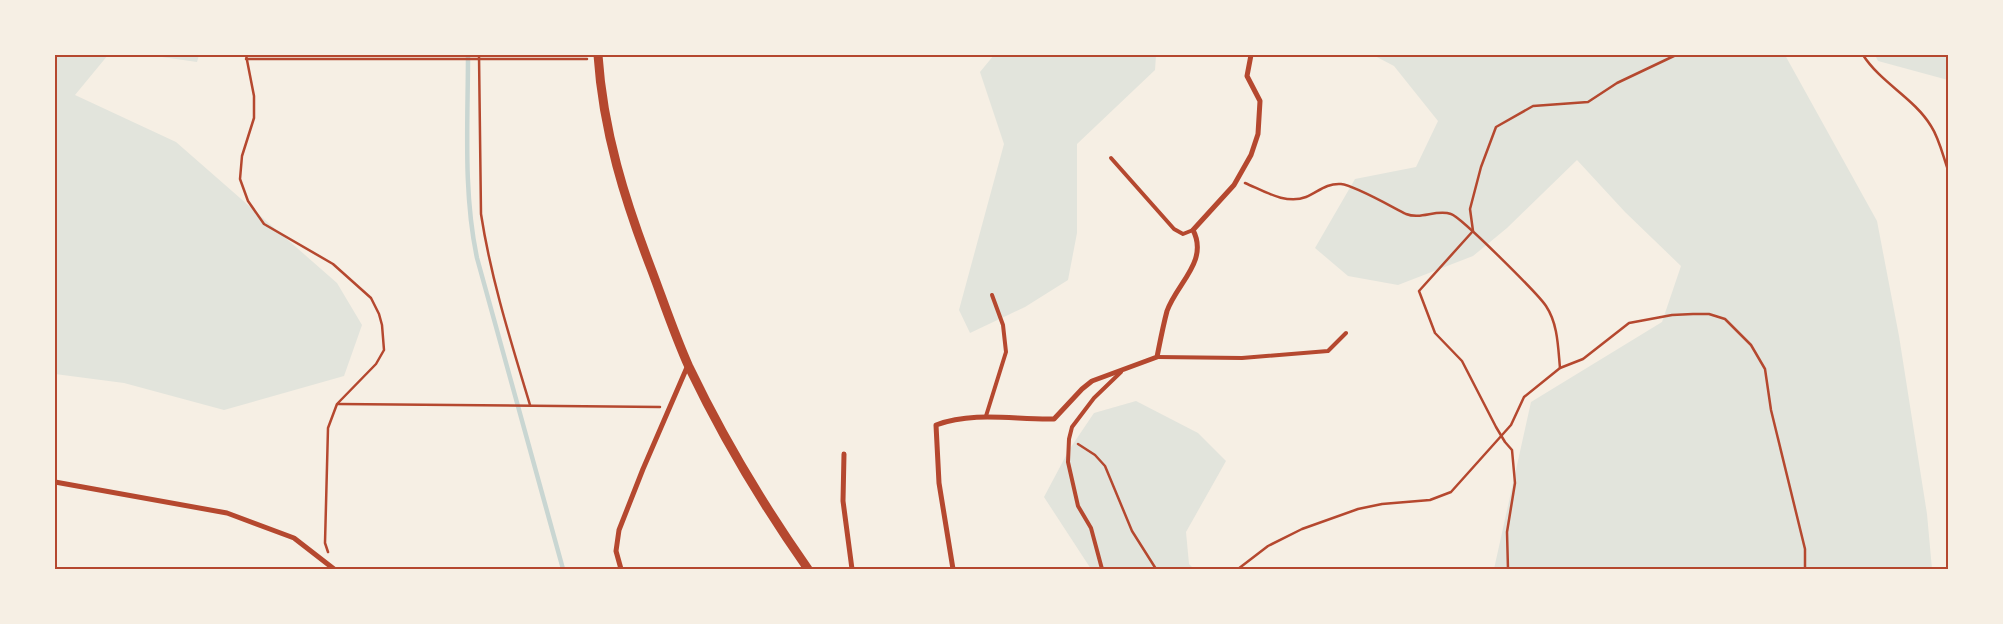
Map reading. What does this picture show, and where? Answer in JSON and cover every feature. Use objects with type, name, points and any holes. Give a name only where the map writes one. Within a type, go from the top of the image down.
[{"type":"street","points":[[953,569],[940,483],[936,425],[949,420],[986,416],[1054,419],[1092,381],[1157,357],[1168,310],[1182,282],[1196,261],[1198,240],[1193,230],[1237,180],[1251,155],[1258,134],[1260,101],[1247,76],[1251,55]]},
{"type":"street","points":[[598,57],[602,101],[620,182],[632,220],[688,365],[750,482],[808,569]]},
{"type":"street","points":[[621,569],[616,551],[618,530],[688,365]]},
{"type":"street","points":[[844,454],[843,501],[852,569]]},
{"type":"street","points":[[55,482],[227,514],[294,538],[334,569]]},
{"type":"lane","points":[[1111,158],[1174,230],[1183,234],[1193,230]]},
{"type":"lane","points":[[986,416],[1006,352],[1003,325],[992,295]]},
{"type":"lane","points":[[1157,357],[1242,358],[1328,351],[1346,333]]},
{"type":"lane","points":[[1102,569],[1091,528],[1078,506],[1068,462],[1069,439],[1072,427],[1094,398],[1123,370]]},
{"type":"path","points":[[1508,569],[1507,532],[1515,483],[1515,466],[1512,450],[1502,437],[1462,361],[1435,333],[1419,291],[1473,231],[1470,209],[1481,167],[1496,127],[1533,106],[1588,102],[1617,84],[1676,55]]},
{"type":"path","points":[[1863,55],[1871,68],[1932,126],[1948,170]]},
{"type":"path","points":[[334,569],[325,543],[328,428],[337,404],[376,364],[384,350],[382,325],[371,298],[334,264],[264,224],[248,201],[240,180],[242,156],[254,118],[254,96],[246,57],[598,57]]},
{"type":"path","points":[[479,57],[481,214],[485,239],[507,329],[530,405]]},
{"type":"path","points":[[1237,180],[1284,199],[1296,200],[1306,197],[1326,186],[1342,184],[1409,215],[1452,214],[1473,231],[1546,306],[1557,338],[1560,368]]},
{"type":"path","points":[[1238,569],[1268,546],[1302,529],[1358,509],[1382,504],[1430,500],[1451,492],[1502,437],[1511,425],[1524,397],[1560,368],[1583,359],[1629,323],[1672,315],[1709,314],[1725,319],[1751,344],[1764,368],[1771,410],[1804,549],[1805,569]]},
{"type":"path","points":[[337,404],[669,407]]},
{"type":"path","points":[[1069,439],[1095,455],[1105,466],[1132,531],[1156,569]]},
{"type":"shaded area","points":[[55,55],[108,55],[75,95],[176,142],[337,283],[362,325],[344,376],[224,410],[124,383],[55,374]]},
{"type":"shaded area","points":[[148,55],[199,55],[197,62]]},
{"type":"shaded area","points":[[994,55],[1156,55],[1155,70],[1077,144],[1077,233],[1068,280],[1025,307],[970,333],[959,310],[1004,144],[980,72]]},
{"type":"shaded area","points":[[1373,55],[1785,55],[1877,221],[1899,336],[1927,514],[1932,569],[1494,569],[1531,402],[1662,322],[1681,266],[1625,212],[1577,160],[1507,228],[1473,256],[1398,285],[1348,276],[1315,248],[1355,179],[1416,167],[1438,121],[1394,66]]},
{"type":"shaded area","points":[[1875,55],[1948,55],[1948,80],[1878,61]]},
{"type":"shaded area","points":[[1136,401],[1198,433],[1226,461],[1186,532],[1189,564],[1194,569],[1091,569],[1044,497],[1069,450],[1094,413]]},
{"type":"waterway","points":[[468,55],[468,182],[477,258],[563,569]]}]
